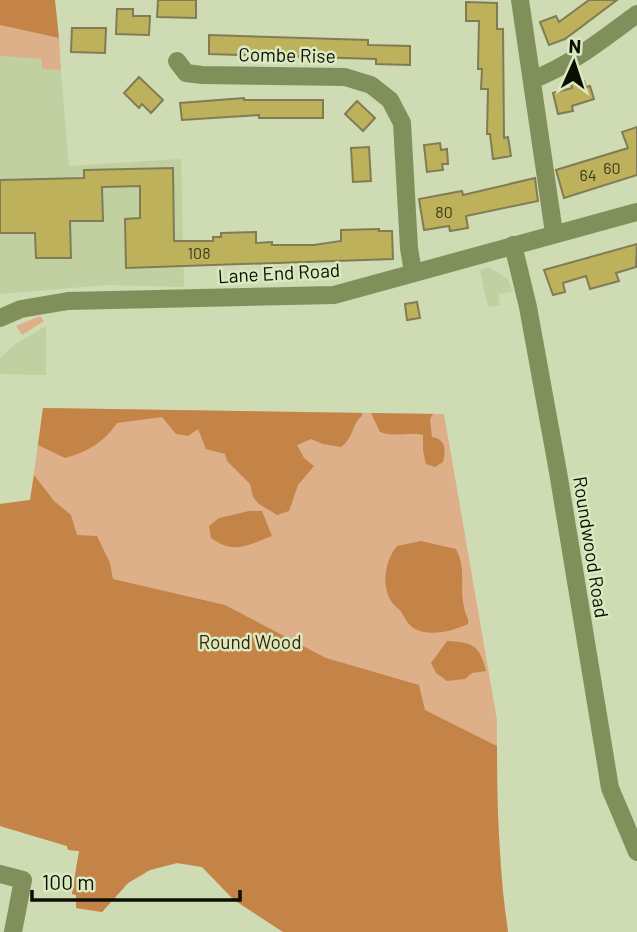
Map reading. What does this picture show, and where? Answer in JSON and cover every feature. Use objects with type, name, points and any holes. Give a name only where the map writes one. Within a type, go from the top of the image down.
[{"type":"street","points":[[520,0],[554,233]]},
{"type":"street","points":[[532,80],[554,71],[585,52],[637,14]]},
{"type":"street","name":"Combe Rise","points":[[177,61],[186,73],[202,75],[345,77],[371,85],[390,100],[402,123],[409,248],[414,272]]},
{"type":"street","name":"Lane End Road","points":[[0,318],[21,309],[68,301],[334,295],[637,212]]},
{"type":"street","name":"Roundwood Road","points":[[513,245],[528,307],[558,472],[610,788],[637,852]]},
{"type":"street","points":[[0,874],[23,880],[13,932]]},
{"type":"shaded area","points":[[0,0],[55,0],[69,166],[181,159],[184,287],[107,285],[0,294]]},
{"type":"shaded area","points":[[489,267],[508,279],[512,292],[498,294],[500,305],[488,307],[480,270]]},
{"type":"shaded area","points":[[46,326],[46,375],[0,374],[0,358],[17,343]]},
{"type":"green space","points":[[0,0],[55,0],[59,38],[0,25]]},
{"type":"green space","points":[[0,25],[59,38],[61,70],[42,69],[42,59],[0,56]]},
{"type":"green space","points":[[40,316],[44,321],[22,335],[16,326]]},
{"type":"green space","name":"Round Wood","points":[[43,408],[444,414],[497,720],[497,805],[508,932],[283,932],[234,900],[202,867],[177,863],[150,870],[128,883],[102,912],[76,908],[76,895],[72,894],[79,851],[68,850],[67,846],[0,826],[0,504],[30,500]]},
{"type":"green space","points":[[43,408],[362,413],[362,416],[341,447],[311,439],[297,445],[304,458],[314,466],[298,485],[289,511],[277,515],[253,497],[250,484],[227,461],[225,454],[206,449],[198,429],[188,436],[176,434],[162,417],[117,423],[107,436],[95,445],[65,458],[38,445]]},
{"type":"green space","points":[[371,413],[433,414],[430,419],[432,437],[440,440],[444,446],[443,462],[435,467],[426,464],[423,435],[380,432]]},
{"type":"green space","name":"Round Wood","points":[[34,475],[54,501],[71,515],[77,535],[97,536],[110,563],[113,579],[225,605],[326,658],[419,685],[425,710],[497,746],[499,839],[508,932],[283,932],[234,900],[202,867],[177,863],[150,870],[128,883],[102,912],[76,908],[76,895],[72,894],[79,851],[68,850],[67,846],[0,826],[0,504],[30,500]]},
{"type":"green space","points":[[262,511],[272,536],[241,547],[227,546],[211,538],[209,526],[219,518]]},
{"type":"green space","points":[[421,541],[456,549],[461,564],[464,610],[468,624],[442,632],[421,631],[407,622],[391,601],[385,580],[390,559],[397,546]]},
{"type":"green space","points":[[447,641],[463,642],[478,650],[486,671],[472,673],[465,679],[447,681],[436,673],[431,663]]},
{"type":"building","points":[[158,0],[196,0],[196,18],[157,17]]},
{"type":"building","points":[[589,0],[617,0],[565,39],[549,45],[540,22],[556,16],[559,22]]},
{"type":"building","points":[[466,2],[497,3],[497,29],[503,29],[504,138],[508,137],[511,156],[493,159],[490,134],[487,134],[488,89],[481,89],[482,69],[478,69],[479,21],[466,21]]},
{"type":"building","points":[[117,9],[133,9],[133,16],[150,16],[149,35],[116,34]]},
{"type":"building","points":[[72,28],[106,28],[105,53],[71,52]]},
{"type":"building","points":[[209,35],[368,40],[368,45],[410,46],[410,65],[376,64],[376,59],[209,54]]},
{"type":"building","points":[[139,77],[163,100],[151,113],[142,104],[139,108],[124,93]]},
{"type":"building","points":[[584,81],[586,87],[590,86],[594,99],[572,106],[573,111],[558,114],[553,93],[572,88],[571,84]]},
{"type":"building","points":[[244,98],[323,100],[323,118],[259,118],[259,115],[182,120],[180,103]]},
{"type":"building","points":[[357,101],[375,118],[363,131],[345,114]]},
{"type":"building","points":[[637,127],[637,175],[564,198],[556,170],[628,148],[622,132]]},
{"type":"building","points":[[440,143],[441,150],[447,149],[448,164],[442,164],[443,170],[427,172],[424,145]]},
{"type":"building","points":[[369,147],[371,181],[353,182],[351,148]]},
{"type":"building","points":[[173,168],[174,241],[213,241],[213,237],[221,237],[221,233],[256,232],[256,243],[314,245],[341,241],[341,230],[379,229],[392,231],[393,259],[126,268],[125,219],[140,218],[140,186],[102,187],[103,221],[70,221],[71,258],[36,258],[35,233],[0,233],[0,180],[84,178],[84,170]]},
{"type":"building","points":[[535,178],[538,201],[466,216],[468,228],[450,231],[449,226],[424,230],[419,199],[462,191],[463,195]]},
{"type":"building","points":[[637,244],[636,267],[616,273],[619,281],[590,289],[586,276],[563,283],[565,292],[553,295],[544,270]]},
{"type":"building","points":[[417,302],[420,318],[407,320],[405,304]]}]
